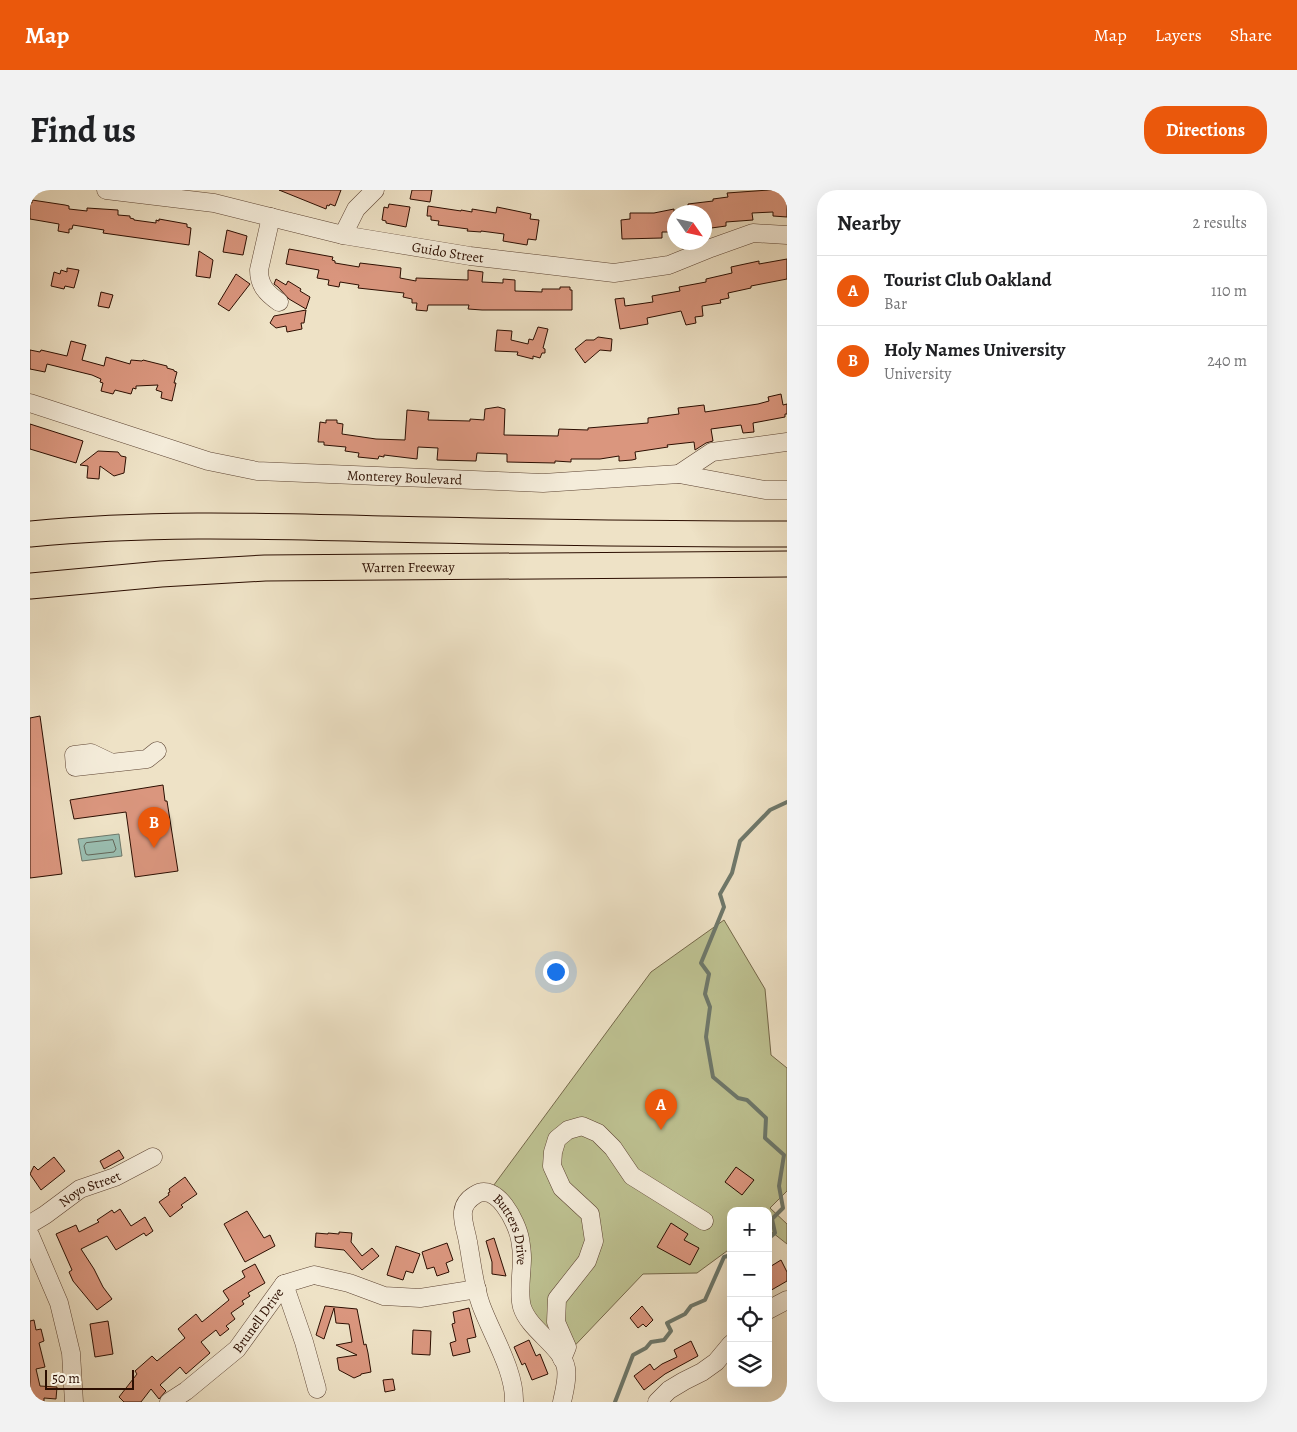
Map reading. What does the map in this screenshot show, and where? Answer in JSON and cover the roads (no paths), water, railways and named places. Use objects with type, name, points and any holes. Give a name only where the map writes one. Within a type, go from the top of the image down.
[{"type":"highway","points":[[30,534],[107,528],[213,526],[628,534],[787,534]]},
{"type":"highway","name":"Warren Freeway","points":[[30,586],[162,574],[265,568],[787,564]]},
{"type":"street","name":"Guido Street","points":[[106,190],[214,203],[343,234],[470,256],[614,273],[669,266],[711,248],[753,234],[787,235]]},
{"type":"street","points":[[343,234],[356,209],[375,190]]},
{"type":"street","points":[[271,217],[259,277],[266,293],[279,302]]},
{"type":"street","name":"Monterey Boulevard","points":[[30,403],[208,461],[258,471],[543,483],[679,474],[765,490],[787,490]]},
{"type":"street","points":[[679,474],[712,452],[787,442]]},
{"type":"street","points":[[112,763],[146,759],[157,751]]},
{"type":"street","points":[[562,1402],[566,1368],[562,1359],[568,1347],[556,1322],[557,1299],[587,1261],[594,1241],[590,1214],[562,1188],[552,1166],[553,1152],[557,1140],[568,1130],[582,1126],[598,1133],[613,1148],[632,1176],[704,1221]]},
{"type":"street","name":"Noyo Street","points":[[30,1224],[46,1215],[80,1189],[115,1177],[153,1157]]},
{"type":"street","name":"Butters Drive","points":[[514,1402],[511,1378],[481,1304],[462,1215],[466,1200],[477,1193],[488,1193],[500,1200],[510,1213],[518,1231],[522,1255],[521,1306],[527,1318],[562,1359]]},
{"type":"street","points":[[30,1235],[59,1303],[71,1353],[74,1402]]},
{"type":"street","name":"Brunell Drive","points":[[169,1402],[186,1391],[238,1349],[284,1284],[314,1275],[349,1283],[384,1296],[420,1298],[477,1289]]},
{"type":"street","points":[[284,1284],[304,1342],[317,1389]]},
{"type":"street","points":[[772,1308],[787,1300]]},
{"type":"street","points":[[657,1402],[669,1390],[716,1362],[727,1349]]},
{"type":"water","points":[[119,834],[122,856],[82,861],[78,839]]},
{"type":"waterway","points":[[772,1219],[783,1208],[779,1186],[784,1155],[765,1138],[766,1118],[747,1100],[738,1098],[713,1077],[706,1037],[710,1007],[705,994],[709,974],[701,963],[724,907],[720,894],[732,873],[740,841],[770,810],[787,802]]},
{"type":"waterway","points":[[772,1219],[775,1233],[772,1236]]},
{"type":"waterway","points":[[615,1402],[633,1355],[646,1348],[651,1342],[664,1340],[671,1331],[667,1323],[685,1314],[691,1306],[705,1300],[724,1257],[727,1256]]},
{"type":"place","name":"Holy Names University","points":[[154,848]]},
{"type":"place","name":"Tourist Club Oakland","points":[[661,1130]]}]
